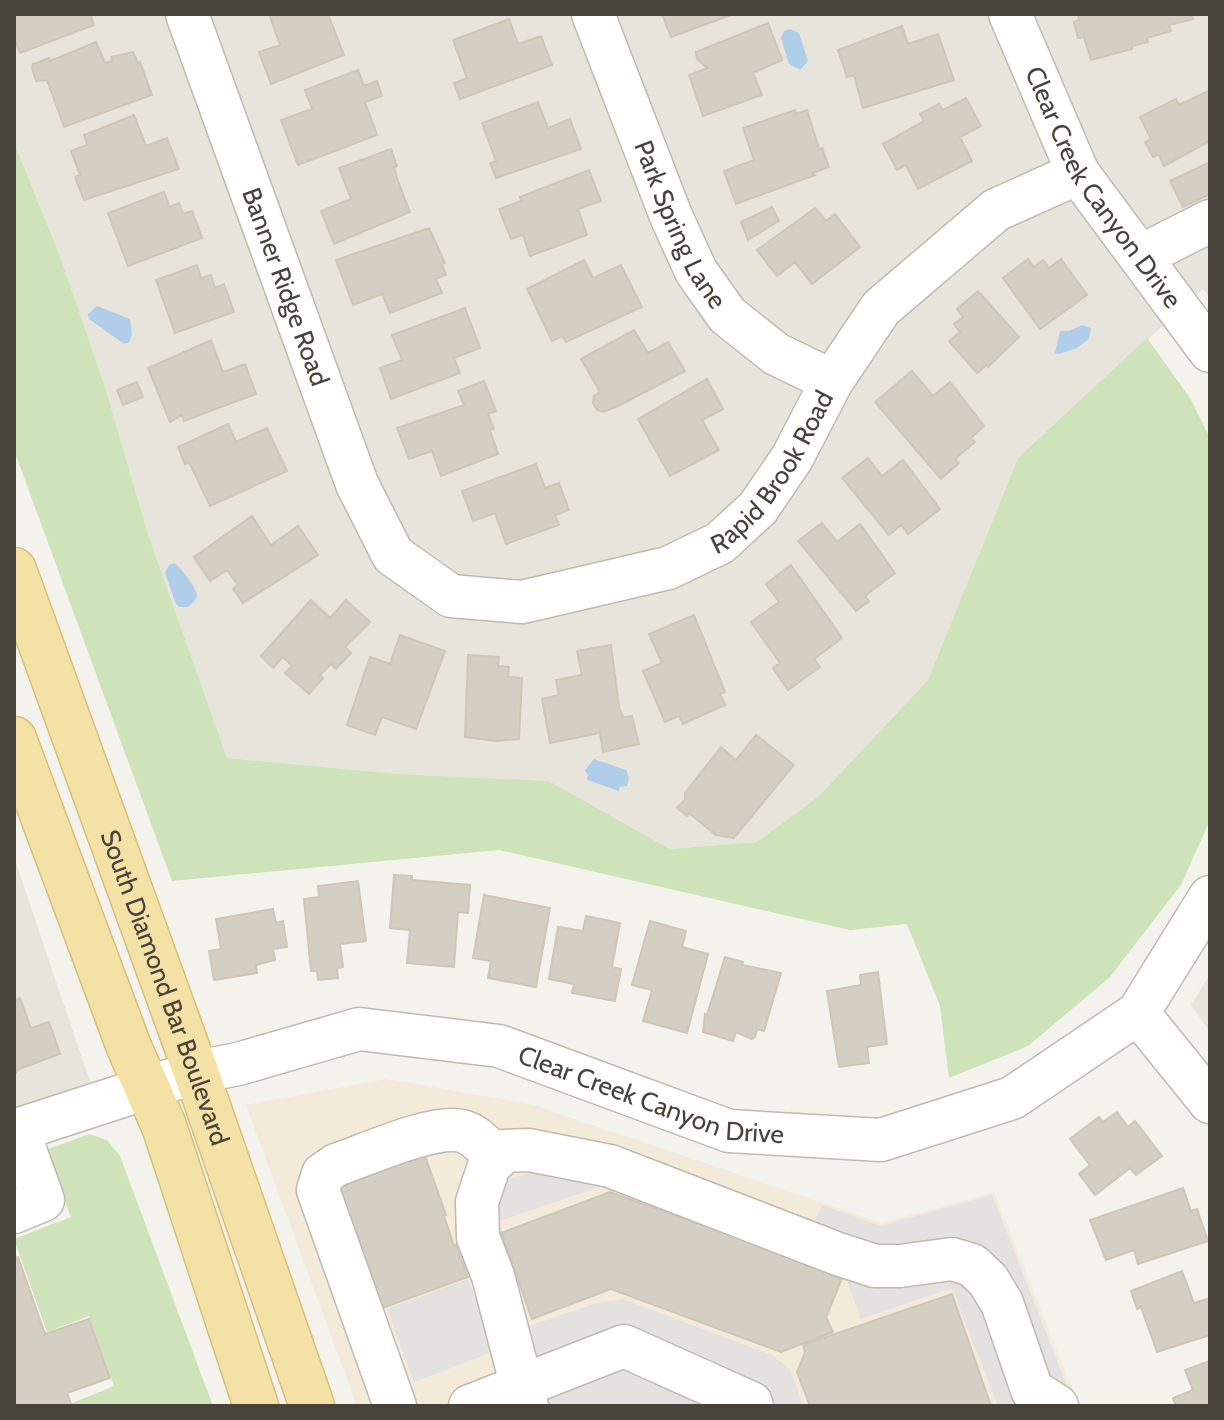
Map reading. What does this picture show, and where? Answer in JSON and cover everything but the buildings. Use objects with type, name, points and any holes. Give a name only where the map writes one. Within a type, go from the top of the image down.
[{"type":"main road","name":"South Diamond Bar Boulevard","points":[[14,570],[196,1072],[312,1406]]},
{"type":"main road","name":"South Diamond Bar Boulevard","points":[[14,739],[146,1089],[164,1126],[256,1406]]},
{"type":"street","name":"Banner Ridge Road","points":[[187,14],[357,484],[393,555]]},
{"type":"street","name":"Park Spring Lane","points":[[593,14],[671,216],[696,271],[727,315],[776,354],[832,381]]},
{"type":"street","name":"Clear Creek Canyon Drive","points":[[1010,14],[1078,173],[1210,351]]},
{"type":"street","name":"Rapid Brook Road","points":[[393,555],[451,596],[522,602],[668,568],[720,543],[758,508],[792,458],[832,381],[881,308],[996,210],[1078,173]]},
{"type":"street","points":[[1141,256],[1210,221]]},
{"type":"street","name":"Clear Creek Canyon Drive","points":[[16,1130],[196,1072],[238,1064],[359,1029],[499,1046],[729,1131],[881,1140],[1012,1098],[1138,1013],[1210,897]]},
{"type":"street","points":[[1138,1013],[1210,1102]]},
{"type":"street","points":[[14,1212],[43,1200],[16,1130]]},
{"type":"street","points":[[395,1406],[318,1190],[323,1174],[336,1165],[428,1133],[446,1130],[462,1131],[476,1137],[497,1158]]},
{"type":"street","points":[[524,1396],[493,1276],[478,1237],[477,1202],[489,1166],[504,1151],[529,1150],[610,1166],[875,1266],[952,1259],[972,1265],[988,1280],[1002,1303],[1032,1390],[1057,1406]]},
{"type":"street","points":[[470,1406],[524,1396],[624,1346],[752,1406]]},
{"type":"shaded area","points":[[14,14],[1210,14],[1210,298],[1203,289],[1018,458],[928,680],[819,796],[757,842],[670,849],[549,781],[399,774],[227,758],[148,534],[106,390],[60,256],[14,142]]},
{"type":"shaded area","points":[[14,857],[103,1120],[14,1147]]},
{"type":"shaded area","points":[[1210,974],[1210,1032],[1191,1005]]},
{"type":"shaded area","points":[[386,1079],[531,1104],[882,1223],[994,1192],[1079,1406],[357,1406],[246,1105]]},
{"type":"shaded area","points":[[549,1168],[814,1223],[822,1205],[881,1226],[992,1195],[1075,1406],[998,1406],[952,1288],[861,1319],[843,1271],[611,1183],[497,1222],[495,1182]]},
{"type":"shaded area","points":[[467,1279],[490,1329],[526,1327],[594,1304],[623,1299],[772,1355],[790,1369],[803,1406],[509,1406],[490,1353],[414,1382],[387,1309]]},
{"type":"green space","points":[[14,142],[60,256],[106,390],[148,534],[227,758],[399,774],[549,781],[670,849],[757,842],[819,796],[928,680],[1018,458],[1147,338],[1190,398],[1210,438],[1210,820],[1181,885],[1109,978],[1028,1046],[949,1078],[940,1006],[907,924],[850,930],[499,850],[172,881],[14,450]]},
{"type":"green space","points":[[89,1134],[107,1140],[120,1156],[213,1406],[73,1406],[72,1403],[114,1386],[89,1316],[47,1332],[14,1239],[71,1217],[46,1150]]},
{"type":"water","points":[[790,29],[799,33],[808,61],[800,70],[789,64],[781,38],[784,31]]},
{"type":"water","points":[[97,306],[130,319],[132,335],[129,342],[124,344],[89,319],[88,314]]},
{"type":"water","points":[[1082,325],[1091,328],[1089,339],[1075,349],[1055,353],[1060,331]]},
{"type":"water","points":[[174,563],[197,593],[196,599],[188,607],[176,604],[165,573]]},
{"type":"water","points":[[594,759],[626,770],[629,778],[627,786],[620,787],[619,791],[587,780],[585,770]]}]
